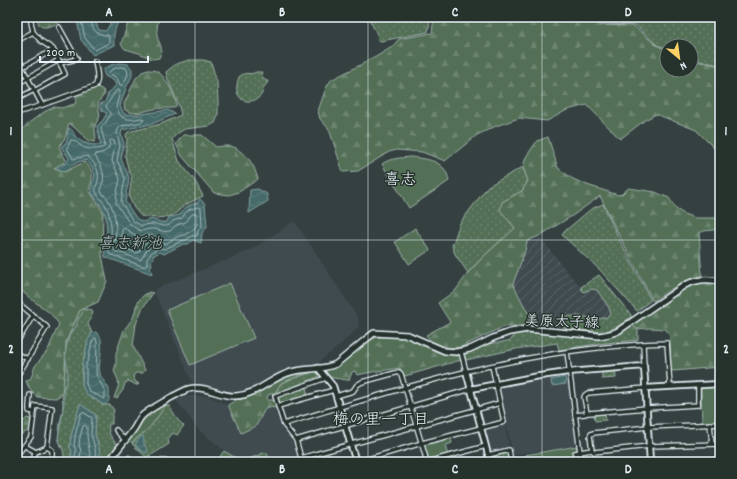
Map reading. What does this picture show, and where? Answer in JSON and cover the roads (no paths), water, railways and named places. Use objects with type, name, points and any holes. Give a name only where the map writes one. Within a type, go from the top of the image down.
[{"type":"main road","name":"美原太子線","points":[[110,462],[144,414],[179,393],[196,388],[229,396],[248,394],[288,373],[307,368],[332,366],[374,333],[408,335],[445,351],[456,352],[470,349],[510,332],[528,329],[599,336],[610,334],[623,327],[685,284],[702,280],[720,282]]},
{"type":"street","points":[[17,99],[65,74],[53,49],[41,42],[32,32],[31,17]]},
{"type":"street","points":[[17,84],[59,62],[77,59],[59,27]]},
{"type":"street","points":[[17,41],[32,32]]},
{"type":"street","points":[[17,70],[53,50]]},
{"type":"street","points":[[17,58],[42,105]]},
{"type":"street","points":[[17,113],[95,86],[98,81],[95,61]]},
{"type":"street","points":[[17,372],[19,373],[47,327],[18,304]]},
{"type":"street","points":[[17,342],[33,316]]},
{"type":"street","points":[[284,424],[466,371],[567,352],[643,344],[667,343],[670,386]]},
{"type":"street","points":[[643,344],[650,462]]},
{"type":"street","points":[[461,352],[490,462]]},
{"type":"street","points":[[567,352],[581,462]]},
{"type":"street","points":[[17,354],[28,359]]},
{"type":"street","points":[[318,368],[333,386],[357,462],[422,443],[504,422],[492,366]]},
{"type":"street","points":[[296,440],[471,389],[533,377],[569,372],[644,366]]},
{"type":"street","points":[[336,396],[353,391],[357,385],[362,382],[399,372],[401,374],[427,462],[486,446]]},
{"type":"street","points":[[326,378],[275,396],[284,424],[296,440],[301,458],[500,403]]},
{"type":"street","points":[[575,415],[698,405],[698,385]]},
{"type":"street","points":[[587,413],[584,397],[588,393],[670,386],[720,385]]},
{"type":"street","points":[[278,406],[334,390]]},
{"type":"street","points":[[30,395],[29,411],[34,412]]},
{"type":"street","points":[[17,455],[31,437],[35,406],[52,408],[47,448]]},
{"type":"street","points":[[710,424],[712,444]]},
{"type":"street","points":[[592,450],[590,436],[592,433],[648,427],[720,424]]},
{"type":"street","points":[[116,430],[125,440]]},
{"type":"street","points":[[576,462],[575,453],[592,450],[594,452],[649,446],[720,444]]},
{"type":"street","points":[[24,446],[35,452],[47,448],[52,450],[52,462]]},
{"type":"street","points":[[488,455],[509,450],[511,462]]},
{"type":"street","points":[[33,462],[35,452]]},
{"type":"street","points":[[126,462],[129,458]]},
{"type":"street","points":[[694,462],[720,461]]},
{"type":"water","points":[[65,17],[94,17],[99,30],[106,31],[110,24],[109,20],[111,17],[122,17],[115,30],[114,45],[93,55],[81,40],[77,21],[74,18]]},
{"type":"water","name":"喜志新池","points":[[120,63],[128,64],[132,69],[132,76],[120,106],[124,114],[135,115],[168,110],[175,114],[152,124],[122,130],[121,134],[124,144],[121,159],[129,177],[125,201],[136,218],[142,222],[152,219],[160,222],[167,222],[169,217],[180,215],[185,208],[197,203],[200,199],[205,204],[207,227],[202,233],[201,243],[193,240],[188,244],[183,244],[164,254],[160,252],[154,255],[151,261],[152,265],[150,267],[152,274],[105,257],[104,243],[107,231],[106,218],[103,209],[92,193],[94,174],[88,162],[86,160],[78,162],[65,171],[56,167],[66,163],[69,158],[61,147],[67,140],[69,128],[81,141],[101,145],[97,126],[107,113],[102,111],[100,104],[105,102],[108,94],[116,85],[114,81],[105,76],[103,70],[111,65]]},
{"type":"water","points":[[258,189],[267,194],[268,201],[249,213],[250,190]]},
{"type":"water","points":[[95,332],[99,335],[102,344],[99,368],[100,373],[109,391],[108,402],[103,405],[95,399],[89,397],[82,385],[83,366],[81,363],[84,360],[88,340],[92,333]]},
{"type":"water","points":[[565,377],[566,384],[552,386],[551,380]]},
{"type":"water","points":[[80,404],[96,415],[95,434],[99,448],[100,462],[70,462],[72,451],[70,447],[71,436]]},
{"type":"water","points":[[142,436],[144,437],[144,444],[148,450],[146,453],[135,445]]},
{"type":"waterway","points":[[61,448],[58,441],[64,403],[64,388],[67,382],[68,372],[65,354],[70,334],[76,327],[83,312]]},
{"type":"district","name":"喜志","points":[[400,178]]},
{"type":"district","name":"梅の里一丁目","points":[[381,418]]}]
